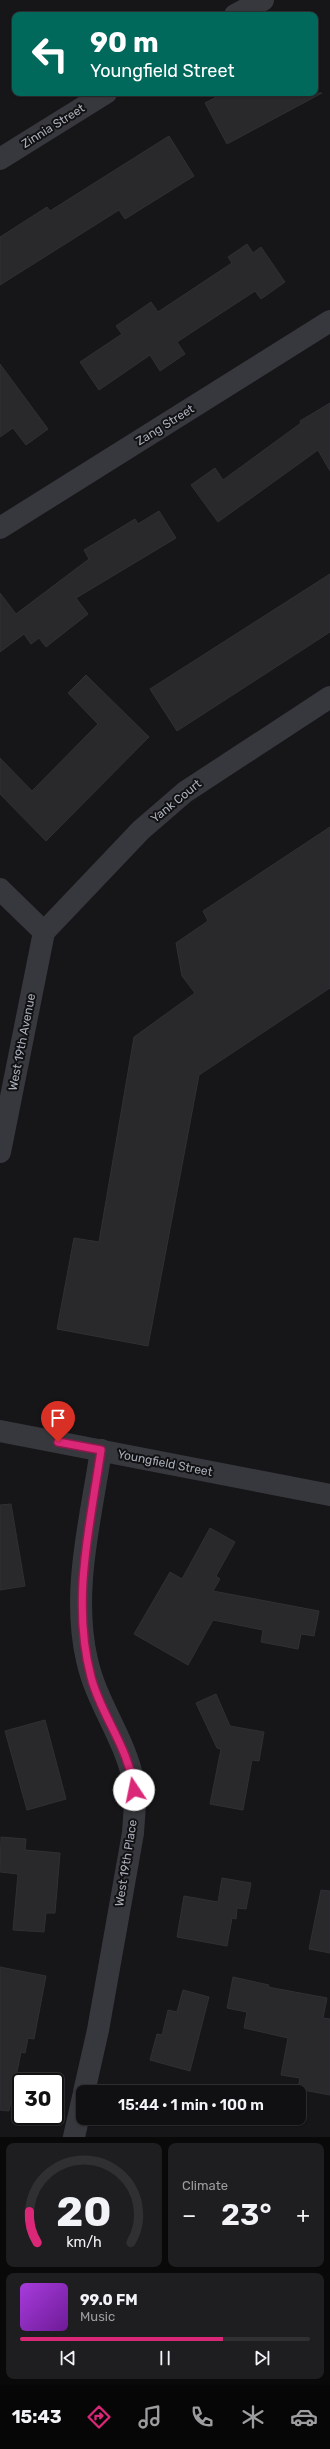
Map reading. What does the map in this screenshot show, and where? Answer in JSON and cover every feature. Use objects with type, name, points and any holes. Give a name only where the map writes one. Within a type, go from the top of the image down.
[{"type":"street","points":[[241,12],[263,0]]},
{"type":"street","name":"Zinnia Street","points":[[0,159],[101,96]]},
{"type":"street","name":"Zang Street","points":[[0,528],[330,321]]},
{"type":"street","name":"Yank Court","points":[[44,932],[141,830],[185,792],[330,697]]},
{"type":"street","points":[[0,890],[44,932]]},
{"type":"street","name":"West 19th Avenue","points":[[0,1152],[44,932]]},
{"type":"street","name":"Youngfield Street","points":[[0,1431],[330,1495]]},
{"type":"street","name":"West 19th Place","points":[[86,2085],[98,2030],[133,1833],[135,1801],[133,1779],[125,1754],[97,1694],[83,1640],[82,1580],[101,1450]]},
{"type":"street","points":[[74,2137],[77,2125]]},
{"type":"building","points":[[218,96],[316,96],[227,144],[205,103]]},
{"type":"building","points":[[169,136],[194,176],[125,219],[119,210],[0,285],[0,237],[47,207],[50,211]]},
{"type":"building","points":[[247,244],[253,253],[261,247],[285,282],[261,299],[255,291],[177,342],[185,354],[160,371],[150,355],[99,390],[80,362],[122,334],[116,326],[151,302],[158,312],[232,263],[228,257]]},
{"type":"building","points":[[0,364],[48,429],[26,445],[13,428],[0,437]]},
{"type":"building","points":[[330,403],[330,471],[318,450],[218,522],[191,485],[215,468],[223,480],[301,423],[300,421]]},
{"type":"building","points":[[159,511],[176,538],[76,598],[88,614],[46,647],[39,638],[31,644],[24,634],[0,652],[0,593],[16,614],[89,559],[84,550],[135,519],[138,524]]},
{"type":"building","points":[[330,574],[330,632],[177,731],[150,689]]},
{"type":"building","points":[[86,675],[149,737],[46,841],[0,794],[0,758],[32,791],[98,724],[68,693]]},
{"type":"building","points":[[330,827],[330,988],[199,1075],[148,1346],[57,1329],[74,1238],[99,1242],[134,1037],[195,993],[182,976],[176,943],[208,921],[203,911]]},
{"type":"building","points":[[11,1504],[25,1586],[0,1590],[0,1505]]},
{"type":"building","points":[[210,1528],[235,1542],[216,1576],[220,1579],[213,1591],[319,1611],[314,1636],[301,1634],[298,1649],[261,1642],[263,1630],[213,1620],[188,1665],[134,1634],[170,1572],[182,1579]]},
{"type":"building","points":[[216,1694],[230,1726],[264,1732],[259,1761],[252,1760],[243,1810],[210,1804],[221,1749],[217,1748],[196,1703]]},
{"type":"building","points":[[45,1720],[66,1799],[27,1810],[5,1731]]},
{"type":"building","points":[[1,1837],[26,1839],[25,1850],[60,1853],[55,1913],[46,1913],[44,1932],[13,1930],[18,1874],[0,1872]]},
{"type":"building","points":[[222,1878],[251,1883],[246,1909],[237,1908],[236,1919],[232,1918],[227,1946],[177,1937],[184,1896],[218,1902]]},
{"type":"building","points":[[321,1890],[330,1891],[330,1953],[309,1949]]},
{"type":"building","points":[[0,1967],[46,1976],[34,2039],[28,2038],[25,2053],[21,2052],[17,2073],[12,2073],[12,2096],[9,2111],[0,2110]]},
{"type":"building","points":[[233,1977],[269,1985],[268,1987],[327,1998],[323,2018],[330,2019],[330,2095],[306,2090],[306,2085],[299,2085],[300,2078],[281,2075],[288,2038],[244,2028],[247,2012],[227,2008]]},
{"type":"building","points":[[183,1990],[209,1997],[190,2071],[150,2060],[157,2034],[162,2035],[168,2010],[177,2012]]},
{"type":"route","points":[[58,1442],[101,1450],[87,1534],[82,1580],[81,1621],[86,1659],[91,1678],[125,1754],[133,1779],[134,1790]]}]
